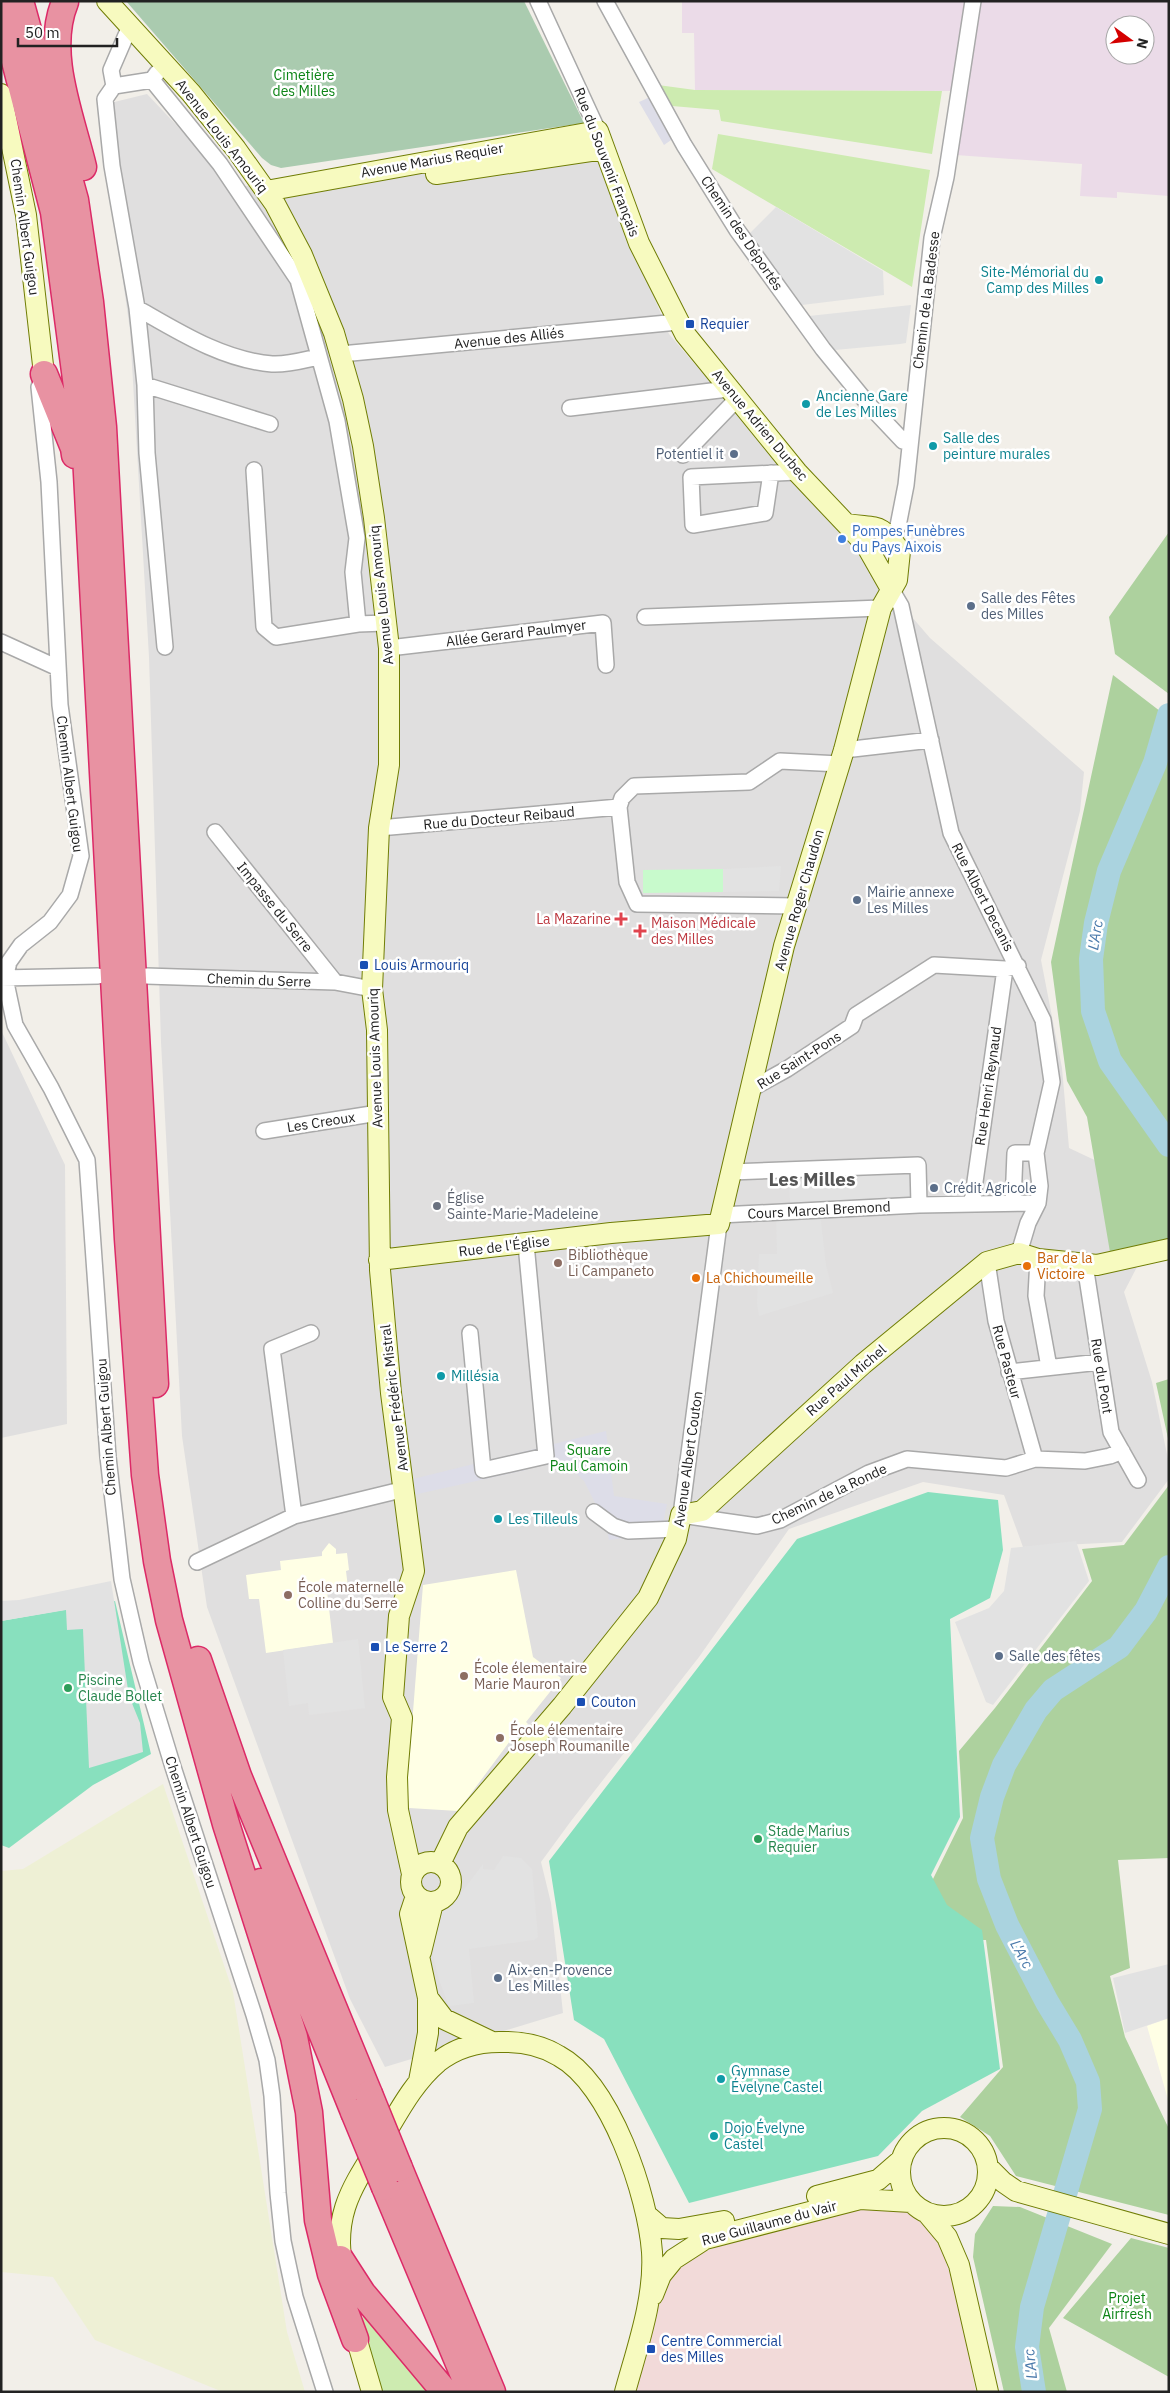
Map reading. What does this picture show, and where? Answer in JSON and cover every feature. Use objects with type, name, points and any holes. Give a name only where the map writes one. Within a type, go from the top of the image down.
[{"type":"highway","points":[[20,1],[75,200],[90,302],[103,427],[157,1408],[163,1476],[173,1550],[190,1636],[210,1700],[361,2103]]},
{"type":"highway","points":[[62,2],[58,18],[56,43],[60,76],[93,208],[105,331],[103,427]]},
{"type":"highway","points":[[1,7],[54,212],[86,455],[128,1239],[145,1475],[157,1561],[169,1620],[226,1824],[294,2037],[309,2112],[318,2220],[331,2274],[355,2338]]},
{"type":"highway","points":[[43,367],[74,448],[82,571],[97,675]]},
{"type":"highway","points":[[201,1733],[392,2177],[492,2392]]},
{"type":"highway","points":[[392,2177],[471,2392]]},
{"type":"highway","points":[[340,2260],[362,2293],[445,2392]]},
{"type":"street","name":"Avenue Louis Amouriq","points":[[91,1],[109,3],[130,26],[158,72],[213,121],[270,197],[318,293],[341,354],[363,446],[374,518],[389,648],[389,766],[379,828],[372,989],[377,1030],[379,1260]]},
{"type":"street","name":"Rue du Souvenir Français","points":[[538,1],[601,140],[639,243],[678,322]]},
{"type":"street","name":"Chemin des Déportés","points":[[605,1],[684,145],[737,230],[823,349],[868,404],[904,441],[909,442]]},
{"type":"street","name":"Chemin de la Badesse","points":[[872,552],[900,510],[906,485],[909,442],[932,238],[946,177],[973,1]]},
{"type":"street","points":[[114,86],[110,70],[130,26]]},
{"type":"street","points":[[165,647],[147,453],[145,385],[137,308],[112,166],[105,99],[114,86],[158,72],[298,280],[318,358],[337,421],[357,538],[353,572],[358,624]]},
{"type":"street","name":"Chemin Albert Guigou","points":[[1,94],[26,215],[43,367],[39,387],[49,482],[60,705],[81,856],[70,895],[50,922],[21,946],[9,962],[3,978],[15,1025],[51,1088],[87,1160],[109,1466],[122,1579],[146,1679],[254,2014],[267,2060],[273,2105],[283,2241],[295,2297],[325,2392]]},
{"type":"street","name":"Avenue Marius Requier","points":[[270,197],[601,140]]},
{"type":"street","points":[[137,308],[184,335],[240,357],[273,364],[318,358]]},
{"type":"street","name":"Avenue des Alliés","points":[[341,354],[678,322]]},
{"type":"street","name":"Avenue Adrien Durbec","points":[[678,322],[732,394],[797,472],[872,552],[891,589]]},
{"type":"street","points":[[145,385],[270,424]]},
{"type":"street","points":[[570,408],[732,394]]},
{"type":"street","points":[[683,455],[732,394]]},
{"type":"street","name":"Chemin Albert Guigou","points":[[49,482],[55,441],[66,429]]},
{"type":"street","points":[[254,470],[264,628],[276,637],[358,624],[385,623]]},
{"type":"street","points":[[771,473],[765,513],[694,525],[691,477],[771,473],[797,472]]},
{"type":"street","points":[[847,524],[885,532]]},
{"type":"street","name":"Avenue Roger Chaudon","points":[[719,1220],[784,946],[842,757],[880,608],[897,580],[900,551],[885,532]]},
{"type":"street","name":"Rue Albert Decanis","points":[[891,589],[900,606],[951,833],[1012,968],[1043,1020],[1052,1082],[1036,1153],[1040,1186],[1038,1204]]},
{"type":"street","points":[[645,617],[880,608]]},
{"type":"street","name":"Allée Gerard Paulmyer","points":[[389,648],[603,623],[606,665]]},
{"type":"street","points":[[1,642],[58,668]]},
{"type":"street","points":[[796,906],[637,904],[627,882],[619,807],[622,798],[634,786],[749,782],[780,761],[842,757],[931,740]]},
{"type":"street","name":"Rue du Docteur Reibaud","points":[[379,828],[619,807]]},
{"type":"street","name":"Impasse du Serre","points":[[215,832],[335,982]]},
{"type":"street","name":"Rue Saint-Pons","points":[[749,1090],[787,1069],[852,1026],[856,1015],[934,965],[1012,968]]},
{"type":"street","name":"Rue Henri Reynaud","points":[[972,1203],[1012,968]]},
{"type":"street","points":[[3,978],[98,976]]},
{"type":"street","name":"Chemin du Serre","points":[[146,976],[335,982],[372,989]]},
{"type":"street","name":"Les Creoux","points":[[264,1131],[378,1113]]},
{"type":"street","points":[[1013,1203],[1016,1153],[1036,1153]]},
{"type":"street","points":[[731,1172],[918,1165],[919,1205]]},
{"type":"street","name":"Cours Marcel Bremond","points":[[719,1220],[919,1205],[972,1203],[1038,1204]]},
{"type":"street","points":[[1038,1204],[1028,1223],[1019,1253],[1038,1259],[1085,1265],[1124,1260],[1169,1249]]},
{"type":"street","name":"Rue de l'Église","points":[[379,1260],[719,1220]]},
{"type":"street","name":"Avenue Albert Couton","points":[[427,1866],[562,1706],[648,1598],[676,1539],[719,1220]]},
{"type":"street","points":[[470,1333],[483,1470],[546,1456],[526,1244]]},
{"type":"street","name":"Rue Paul Michel","points":[[679,1522],[702,1511],[863,1364],[987,1262],[1019,1253]]},
{"type":"street","points":[[1038,1259],[1036,1296],[1049,1367]]},
{"type":"street","name":"Avenue Frédéric Mistral","points":[[379,1260],[391,1393],[405,1489],[408,1536],[406,1563],[392,1601],[383,1692],[386,1714],[393,1725],[398,1756],[398,1810],[404,1839],[427,1866]]},
{"type":"street","name":"Rue Pasteur","points":[[987,1262],[996,1321],[1035,1459]]},
{"type":"street","name":"Rue du Pont","points":[[1085,1265],[1111,1432],[1138,1480]]},
{"type":"street","points":[[294,1516],[272,1349],[311,1333]]},
{"type":"street","points":[[1010,1372],[1100,1362]]},
{"type":"street","points":[[1035,1459],[1085,1461],[1110,1456],[1122,1451]]},
{"type":"street","name":"Chemin de la Ronde","points":[[679,1522],[757,1526],[780,1520],[870,1473],[908,1459],[1006,1468],[1035,1459]]},
{"type":"street","points":[[197,1562],[294,1516],[405,1489]]},
{"type":"street","points":[[594,1512],[613,1526],[628,1531],[679,1522]]},
{"type":"street","points":[[419,2081],[428,2033],[428,1998],[410,1914],[424,1899],[445,1897],[451,1887],[448,1871],[427,1866],[411,1885],[424,1899]]},
{"type":"street","points":[[428,1998],[444,2019],[490,2041]]},
{"type":"street","name":"Rue Guillaume du Vair","points":[[372,2392],[355,2338],[340,2260],[342,2215],[346,2200],[419,2081],[438,2062],[456,2050],[490,2041],[518,2042],[542,2048],[561,2056],[575,2068],[605,2106],[631,2161],[648,2216],[652,2254],[650,2290],[625,2392]]},
{"type":"street","points":[[959,2265],[970,2207],[986,2185],[988,2167],[984,2152],[976,2140],[966,2133],[943,2127],[929,2130],[917,2137],[907,2147],[901,2160],[900,2175],[904,2189],[947,2237],[959,2265],[988,2392]]},
{"type":"street","name":"Rue Guillaume du Vair","points":[[648,2216],[662,2228],[680,2229],[706,2225],[878,2180],[901,2160]]},
{"type":"street","points":[[988,2167],[1003,2182],[1020,2192],[1169,2234]]},
{"type":"street","points":[[919,2207],[938,2216],[1020,2192]]},
{"type":"street","name":"Rue Guillaume du Vair","points":[[642,2324],[661,2274],[674,2259],[705,2239],[860,2199],[919,2207]]},
{"type":"shaded area","points":[[682,1],[1169,1],[1169,196],[1117,192],[1117,198],[1080,196],[1082,164],[956,155],[967,91],[695,90],[694,33],[682,33]]},
{"type":"shaded area","name":"Les Milles","points":[[147,94],[236,188],[584,123],[669,334],[930,638],[1084,772],[1080,811],[1041,960],[1062,1068],[1069,1148],[1120,1172],[1166,1211],[1124,1292],[1152,1382],[1169,1464],[1169,1479],[1122,1542],[1023,1547],[1004,1495],[923,1482],[789,1529],[699,1657],[541,1862],[551,1903],[563,2013],[385,2067],[350,1999],[207,1607],[182,1436],[161,1042],[149,657],[130,330],[98,106]]},
{"type":"shaded area","points":[[650,97],[674,138],[664,145],[639,102]]},
{"type":"shaded area","points":[[776,207],[883,271],[884,295],[802,305],[749,234]]},
{"type":"shaded area","points":[[911,305],[906,343],[900,344],[835,350],[809,316]]},
{"type":"shaded area","points":[[781,866],[779,891],[723,892],[723,869]]},
{"type":"shaded area","points":[[1,1030],[65,1165],[67,1424],[1,1438]]},
{"type":"shaded area","points":[[909,1174],[912,1201],[790,1208],[789,1176]]},
{"type":"shaded area","points":[[820,1213],[826,1265],[833,1293],[759,1316],[757,1303],[759,1254],[777,1254],[776,1215]]},
{"type":"shaded area","name":"Square Paul Camoin","points":[[606,1431],[614,1496],[667,1504],[661,1533],[609,1540],[604,1514],[597,1507],[584,1481],[574,1471],[549,1465],[535,1464],[526,1470],[413,1495],[409,1480]]},
{"type":"shaded area","name":"Salle des fêtes","points":[[1076,1541],[1089,1581],[993,1705],[986,1702],[955,1622],[989,1608],[1004,1591],[1011,1548]]},
{"type":"shaded area","name":"École maternelle Colline du Serre","points":[[329,1543],[336,1549],[336,1554],[347,1553],[349,1570],[346,1571],[348,1588],[327,1591],[333,1643],[266,1653],[259,1599],[249,1599],[246,1575],[281,1570],[280,1561],[322,1556],[322,1552]]},
{"type":"shaded area","points":[[516,1570],[533,1657],[561,1678],[526,1722],[528,1724],[513,1742],[510,1741],[458,1811],[409,1808],[407,1788],[423,1585]]},
{"type":"shaded area","points":[[111,1581],[129,1696],[140,1723],[143,1752],[89,1768],[83,1629],[67,1630],[66,1610],[1,1621],[1,1601],[19,1600]]},
{"type":"shaded area","points":[[358,1639],[365,1708],[309,1715],[308,1703],[289,1706],[283,1650]]},
{"type":"shaded area","points":[[163,1784],[233,1992],[287,2332],[305,2392],[223,2392],[95,2340],[53,2277],[1,2272],[1,1871],[23,1869]]},
{"type":"shaded area","points":[[503,1856],[521,1858],[532,1869],[538,1937],[534,1940],[469,1949],[474,2003],[449,2006],[439,1980],[433,1955],[435,1927],[442,1911],[453,1904],[483,1864],[483,1869],[494,1870]]},
{"type":"shaded area","points":[[1169,1964],[1169,2018],[1125,2033],[1113,1978]]},
{"type":"shaded area","points":[[1169,2018],[1169,2103],[1147,2026]]},
{"type":"shaded area","points":[[895,2207],[919,2218],[932,2232],[941,2247],[955,2290],[976,2392],[632,2392],[655,2306],[676,2268],[689,2258],[724,2244],[834,2209]]},
{"type":"green space","name":"Cimetière des Milles","points":[[126,1],[524,1],[584,123],[281,168],[271,165],[262,158]]},
{"type":"green space","points":[[658,85],[695,90],[942,91],[932,154],[721,121],[719,110],[672,106]]},
{"type":"green space","points":[[718,134],[930,170],[912,287],[712,169]]},
{"type":"green space","points":[[1169,532],[1169,694],[1115,654],[1109,617]]},
{"type":"green space","points":[[1113,675],[1169,718],[1169,1240],[1111,1258],[1087,1117],[1067,1081],[1051,962]]},
{"type":"green space","points":[[723,869],[723,892],[643,893],[643,870]]},
{"type":"green space","points":[[1169,1379],[1169,1443],[1156,1383]]},
{"type":"green space","points":[[1169,1485],[1169,1858],[1118,1860],[1130,1968],[1110,1976],[1125,2037],[1169,2129],[1169,2215],[1016,2176],[990,2136],[960,2117],[1003,2067],[986,1940],[903,1940],[963,1818],[959,1751],[995,1708],[1092,1581],[1082,1549],[1124,1545]]},
{"type":"green space","name":"Stade Marius Requier","points":[[928,1492],[998,1500],[1003,1550],[990,1598],[950,1619],[960,1817],[931,1875],[947,1905],[982,1930],[1000,2069],[922,2111],[878,2156],[689,2203],[604,2039],[574,2020],[549,1861],[797,1539]]},
{"type":"green space","name":"Piscine Claude Bollet","points":[[115,1601],[151,1754],[93,1785],[9,1848],[1,1845],[1,1621]]},
{"type":"green space","points":[[993,2206],[1020,2207],[1112,2244],[1049,2328],[1067,2392],[1004,2392],[973,2257],[975,2234]]},
{"type":"green space","name":"Projet Airfresh","points":[[1131,2238],[1169,2248],[1169,2377],[1063,2318]]},
{"type":"green space","points":[[363,2307],[438,2392],[380,2392],[363,2327]]},
{"type":"waterway","name":"L'Arc","points":[[1169,715],[1155,763],[1109,871],[1096,923],[1091,959],[1093,1011],[1110,1061],[1169,1145]]},
{"type":"waterway","name":"L'Arc","points":[[1034,2392],[1027,2347],[1032,2307],[1090,2109],[1088,2082],[1070,2040],[1047,2002],[1007,1925],[989,1879],[982,1838],[992,1797],[1004,1765],[1036,1710],[1053,1690],[1119,1647],[1146,1611],[1169,1567]]},
{"type":"place","name":"Site-Mémorial du Camp des Milles","points":[[1099,280]]},
{"type":"place","name":"Requier","points":[[690,324]]},
{"type":"place","name":"Ancienne Gare de Les Milles","points":[[806,404]]},
{"type":"place","name":"Salle des peinture murales","points":[[933,446]]},
{"type":"place","name":"Potentiel it","points":[[734,454]]},
{"type":"place","name":"Pompes Funèbres du Pays Aixois","points":[[842,539]]},
{"type":"place","name":"Salle des Fêtes des Milles","points":[[971,606]]},
{"type":"place","name":"Mairie annexe Les Milles","points":[[857,900]]},
{"type":"place","name":"La Mazarine","points":[[621,919]]},
{"type":"place","name":"Maison Médicale des Milles","points":[[640,931]]},
{"type":"place","name":"Louis Armouriq","points":[[364,965]]},
{"type":"place","name":"Crédit Agricole","points":[[934,1188]]},
{"type":"place","name":"Église Sainte-Marie-Madeleine","points":[[437,1206]]},
{"type":"place","name":"Bibliothèque Li Campaneto","points":[[558,1263]]},
{"type":"place","name":"Bar de la Victoire","points":[[1027,1266]]},
{"type":"place","name":"La Chichoumeille","points":[[696,1278]]},
{"type":"place","name":"Millésia","points":[[441,1376]]},
{"type":"place","name":"Les Tilleuls","points":[[498,1519]]},
{"type":"place","name":"École maternelle Colline du Serre","points":[[288,1595]]},
{"type":"place","name":"Le Serre 2","points":[[375,1647]]},
{"type":"place","name":"Salle des fêtes","points":[[999,1656]]},
{"type":"place","name":"École élementaire Marie Mauron","points":[[464,1676]]},
{"type":"place","name":"Piscine Claude Bollet","points":[[68,1688]]},
{"type":"place","name":"Couton","points":[[581,1702]]},
{"type":"place","name":"École élementaire Joseph Roumanille","points":[[500,1738]]},
{"type":"place","name":"Stade Marius Requier","points":[[758,1839]]},
{"type":"place","name":"Aix-en-Provence Les Milles","points":[[498,1978]]},
{"type":"place","name":"Gymnase Évelyne Castel","points":[[721,2079]]},
{"type":"place","name":"Dojo Évelyne Castel","points":[[714,2136]]},
{"type":"place","name":"Centre Commercial des Milles","points":[[651,2349]]},
{"type":"district","name":"Les Milles","points":[[812,1179]]}]
